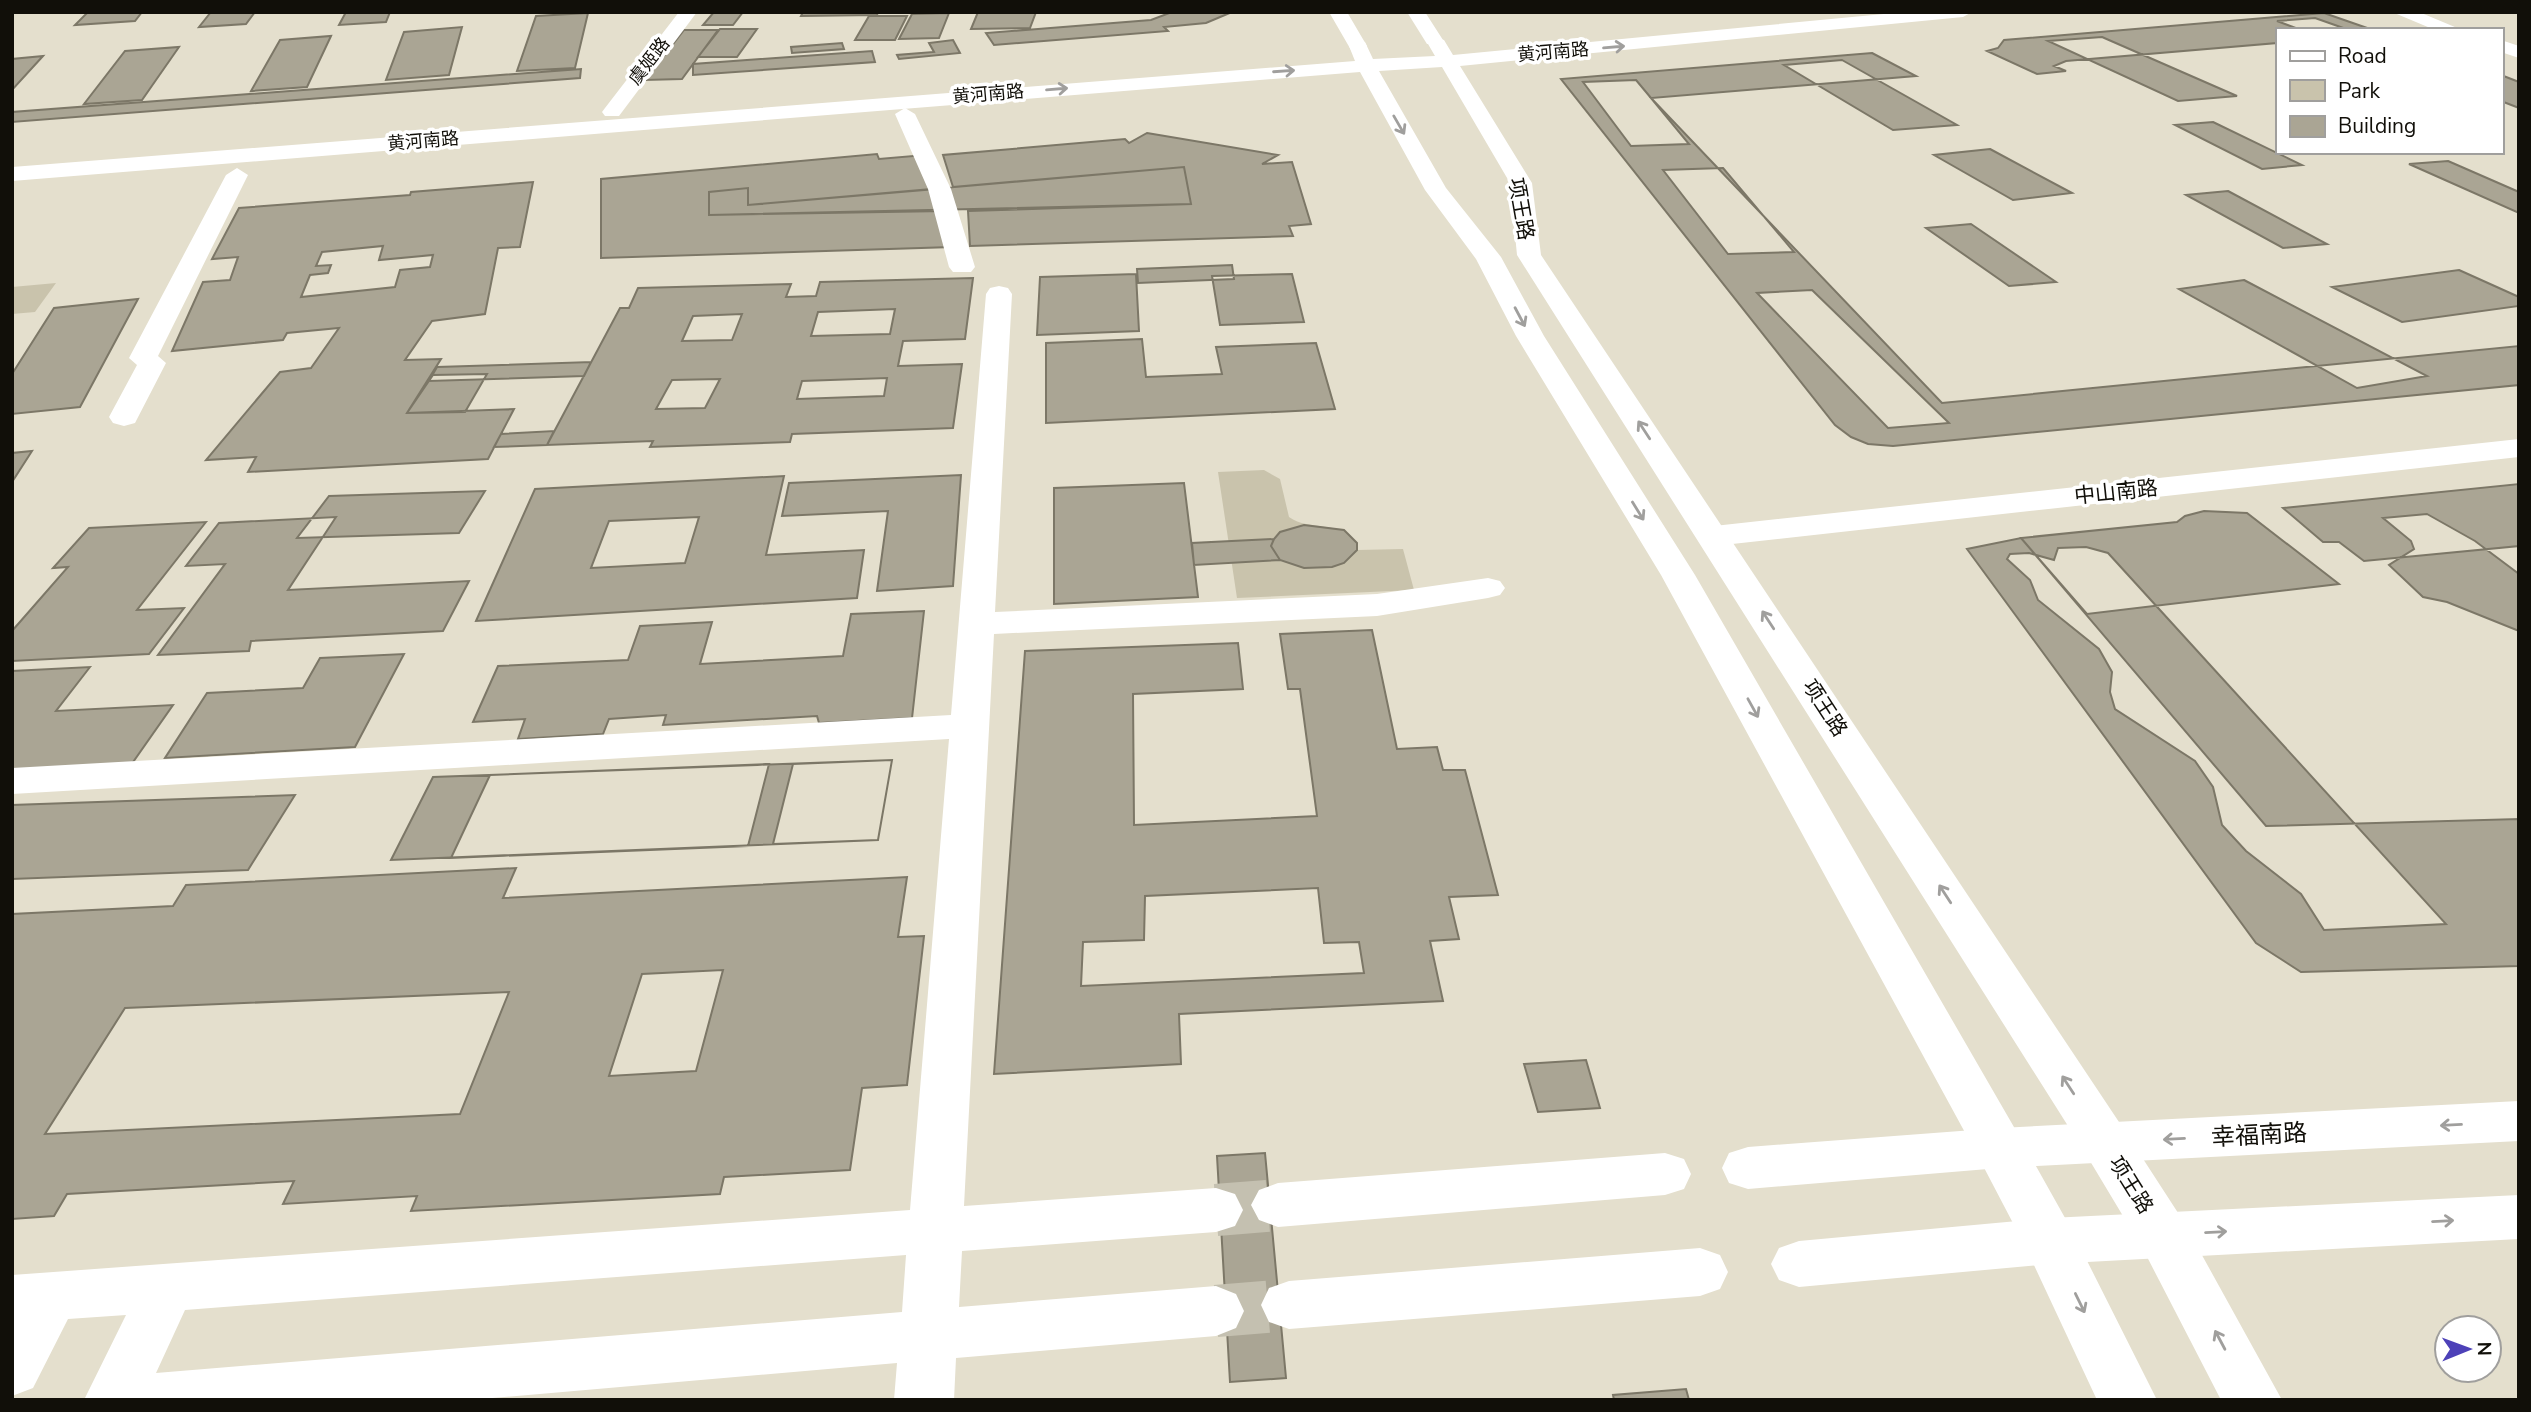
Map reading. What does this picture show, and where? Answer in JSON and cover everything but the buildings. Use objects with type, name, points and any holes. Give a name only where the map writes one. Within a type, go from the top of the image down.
[{"type":"main road","name":"虞姬路","points":[[612,112],[688,12]]},
{"type":"main road","name":"项王路","points":[[1338,12],[1369,52],[1436,190],[1488,257],[1530,336],[1678,575],[2000,1148],[2050,1241],[2127,1400]]},
{"type":"main road","name":"项王路","points":[[1416,12],[1447,46],[1521,183],[1529,255],[1714,536],[2105,1142],[2163,1235],[2252,1400]]},
{"type":"main road","name":"黄河南路","points":[[12,161],[1447,46],[1964,12]]},
{"type":"main road","points":[[2401,12],[2447,28]]},
{"type":"main road","name":"黄河南路","points":[[1408,42],[1447,46]]},
{"type":"main road","name":"黄河南路","points":[[12,174],[1369,52]]},
{"type":"main road","points":[[905,114],[927,155],[950,212],[962,267]]},
{"type":"main road","points":[[124,416],[147,361],[237,175]]},
{"type":"main road","points":[[924,1400],[999,294]]},
{"type":"main road","name":"中山南路","points":[[1714,536],[2519,447]]},
{"type":"main road","points":[[977,624],[1377,605],[1488,588]]},
{"type":"main road","points":[[12,781],[969,726]]},
{"type":"main road","name":"幸福南路","points":[[1748,1168],[2000,1148],[2519,1121]]},
{"type":"main road","points":[[1278,1205],[1665,1174]]},
{"type":"main road","points":[[12,1370],[32,1297],[1216,1210]]},
{"type":"main road","points":[[1799,1264],[2050,1241],[2519,1217]]},
{"type":"main road","points":[[1289,1305],[1700,1272]]},
{"type":"main road","points":[[114,1400],[168,1287]]},
{"type":"main road","points":[[153,1400],[1216,1311]]},
{"type":"green space","points":[[56,283],[35,312],[12,314],[12,287]]},
{"type":"green space","points":[[1264,470],[1280,479],[1289,517],[1306,524],[1342,531],[1357,543],[1358,550],[1403,549],[1414,590],[1237,598],[1218,472]]},
{"type":"tunnel","points":[[1216,1210],[1278,1205]]},
{"type":"tunnel","points":[[1216,1311],[1289,1305]]}]
